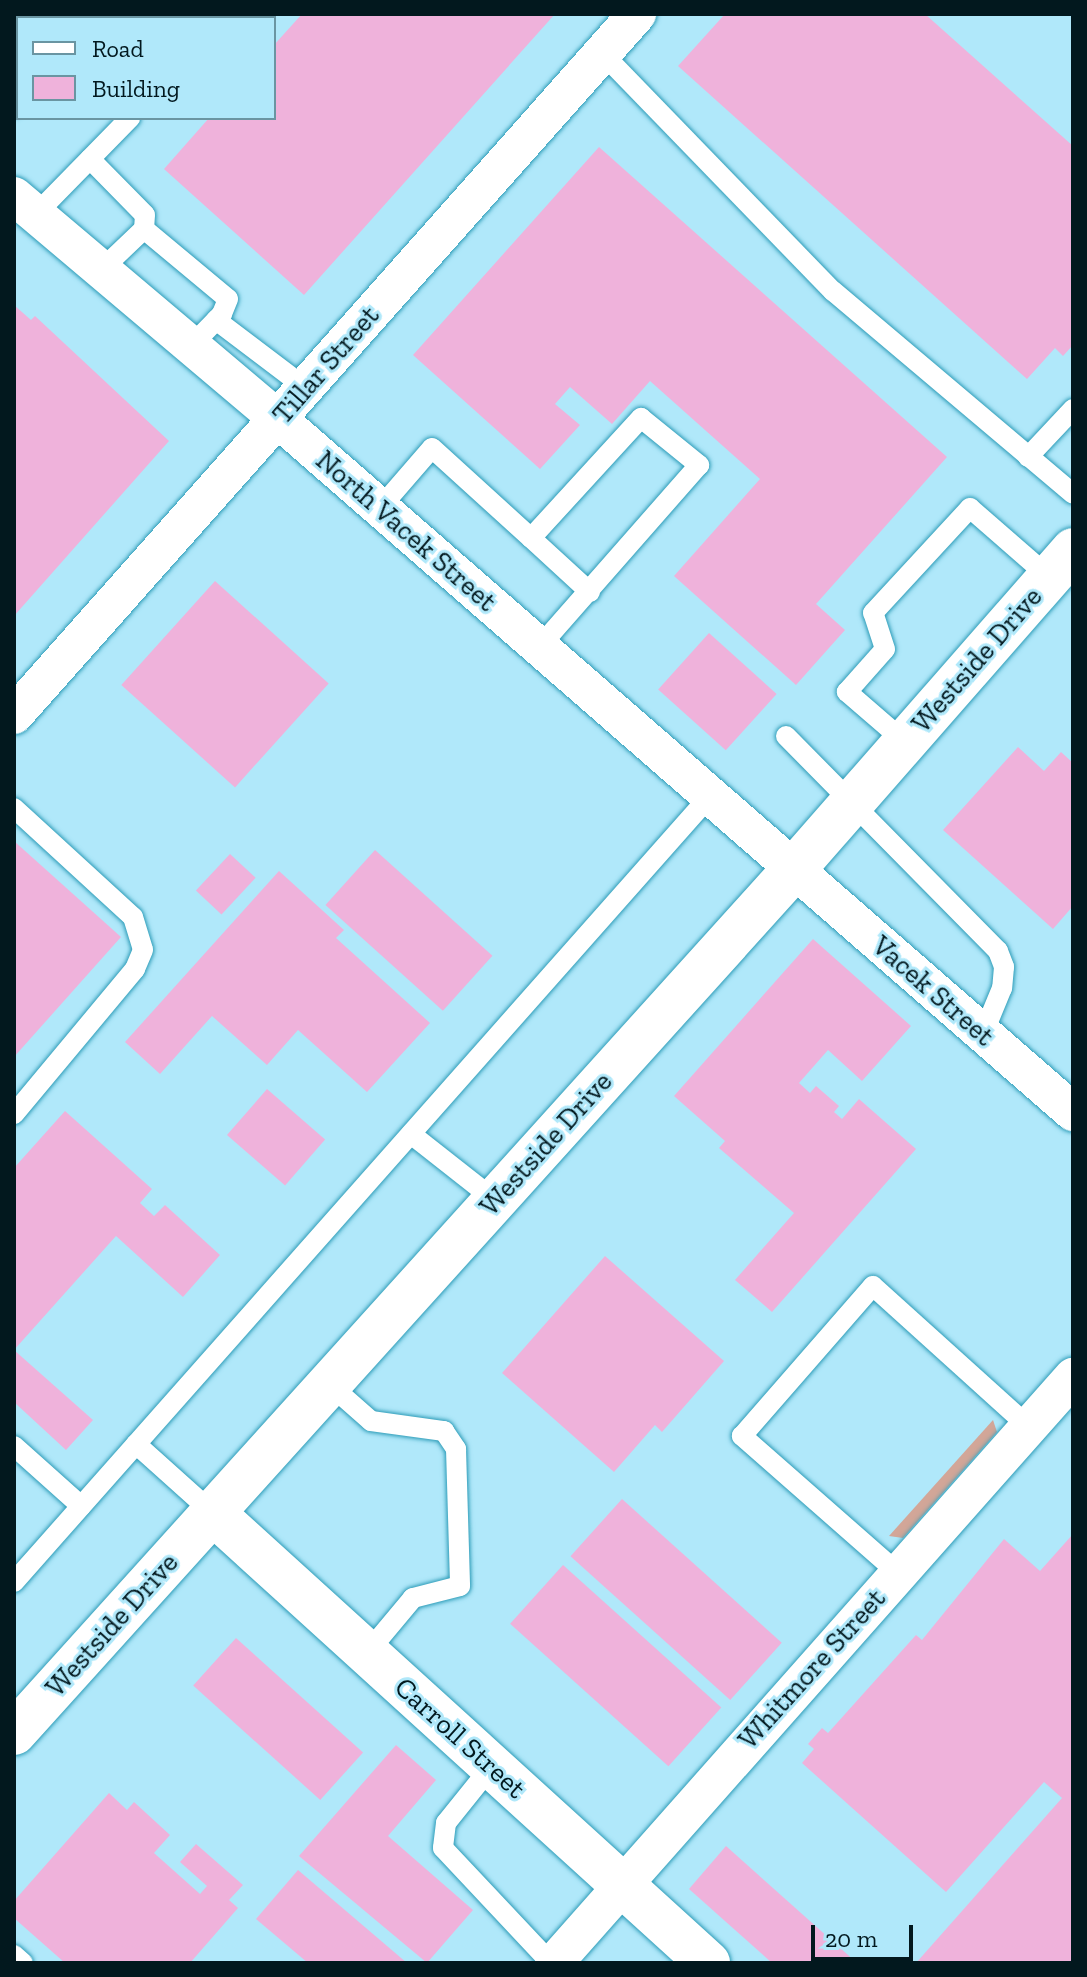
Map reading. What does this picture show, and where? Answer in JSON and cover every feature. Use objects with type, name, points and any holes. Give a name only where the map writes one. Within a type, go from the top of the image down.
[{"type":"main road","name":"Westside Drive","points":[[14,1733],[794,869],[1061,563]]},
{"type":"main road","name":"Carroll Street","points":[[213,1513],[708,1963]]},
{"type":"street","name":"Tillar Street","points":[[14,715],[637,14]]},
{"type":"street","name":"North Vacek Street","points":[[25,206],[101,270],[203,333],[278,419],[794,869]]},
{"type":"street","name":"Vacek Street","points":[[794,869],[1073,1112]]},
{"type":"street","name":"Whitmore Street","points":[[552,1963],[1073,1377]]},
{"type":"lane","points":[[602,53],[833,291],[1073,494]]},
{"type":"lane","points":[[25,206],[90,159],[128,120]]},
{"type":"lane","points":[[90,159],[145,215],[144,229],[101,270]]},
{"type":"lane","points":[[144,229],[228,299],[203,333],[306,388]]},
{"type":"lane","points":[[1028,457],[1073,409]]},
{"type":"lane","points":[[531,538],[641,418],[699,465],[539,647]]},
{"type":"lane","points":[[380,508],[432,448],[590,592]]},
{"type":"lane","points":[[905,742],[847,692],[885,649],[873,613],[970,508],[1061,563]]},
{"type":"lane","points":[[786,736],[892,839],[998,951],[1004,967],[1002,988],[983,1034]]},
{"type":"lane","points":[[14,1582],[710,796]]},
{"type":"lane","points":[[14,808],[133,917],[143,950],[135,969],[14,1114]]},
{"type":"lane","points":[[411,1134],[495,1200]]},
{"type":"lane","points":[[898,1573],[742,1436],[873,1286],[1029,1427]]},
{"type":"lane","points":[[329,1384],[371,1421],[444,1431],[456,1449],[460,1586],[413,1598],[367,1653]]},
{"type":"lane","points":[[136,1444],[213,1513]]},
{"type":"lane","points":[[14,1446],[81,1506]]},
{"type":"lane","points":[[491,1767],[446,1823],[443,1848],[552,1963]]},
{"type":"lane","points":[[14,1955],[23,1963]]},
{"type":"shaded area","points":[[993,1420],[997,1432],[903,1538],[889,1536]]},
{"type":"building","points":[[302,14],[555,14],[304,295],[164,169],[207,120],[276,120],[276,43]]},
{"type":"building","points":[[725,14],[925,14],[1073,146],[1073,345],[1063,356],[1055,348],[1027,379],[678,66]]},
{"type":"building","points":[[599,147],[947,457],[816,604],[845,630],[796,685],[674,576],[760,479],[650,381],[612,424],[570,387],[555,404],[580,425],[540,469],[413,355]]},
{"type":"building","points":[[14,305],[31,320],[35,316],[169,441],[14,616]]},
{"type":"building","points":[[215,581],[329,683],[235,787],[121,685]]},
{"type":"building","points":[[709,633],[777,694],[726,750],[658,689]]},
{"type":"building","points":[[1018,747],[1044,771],[1061,752],[1073,763],[1073,906],[1053,929],[943,830]]},
{"type":"building","points":[[14,841],[121,937],[14,1057]]},
{"type":"building","points":[[375,850],[492,956],[443,1011],[325,905]]},
{"type":"building","points":[[230,854],[256,878],[221,914],[196,891]]},
{"type":"building","points":[[279,871],[344,930],[336,938],[430,1023],[367,1092],[298,1030],[267,1065],[212,1016],[160,1074],[125,1042]]},
{"type":"building","points":[[813,939],[911,1026],[862,1081],[828,1050],[799,1083],[810,1093],[816,1086],[839,1106],[834,1112],[842,1119],[859,1099],[916,1149],[772,1312],[735,1280],[794,1213],[719,1148],[725,1141],[674,1096]]},
{"type":"building","points":[[267,1089],[325,1140],[285,1186],[227,1135]]},
{"type":"building","points":[[65,1111],[152,1189],[140,1203],[154,1216],[165,1205],[220,1255],[183,1297],[116,1236],[14,1350],[14,1168]]},
{"type":"building","points":[[605,1256],[724,1361],[662,1432],[655,1425],[614,1472],[502,1373]]},
{"type":"building","points":[[14,1350],[93,1420],[66,1450],[14,1402]]},
{"type":"building","points":[[622,1499],[782,1643],[730,1700],[570,1556]]},
{"type":"building","points":[[1073,1534],[1073,1963],[916,1963],[1062,1798],[1044,1782],[946,1892],[802,1763],[814,1749],[808,1744],[822,1728],[828,1733],[916,1635],[922,1640],[1004,1539],[1040,1571]]},
{"type":"building","points":[[563,1565],[721,1708],[668,1766],[510,1624]]},
{"type":"building","points":[[236,1638],[363,1752],[320,1800],[193,1686]]},
{"type":"building","points":[[396,1745],[436,1780],[388,1836],[473,1910],[427,1963],[299,1856]]},
{"type":"building","points":[[109,1793],[127,1810],[134,1802],[170,1835],[154,1853],[200,1894],[207,1886],[180,1862],[196,1844],[243,1885],[229,1900],[238,1908],[190,1963],[65,1963],[14,1918],[14,1901]]},
{"type":"building","points":[[726,1846],[857,1963],[772,1963],[689,1889]]},
{"type":"building","points":[[298,1870],[407,1963],[308,1963],[256,1919]]}]
